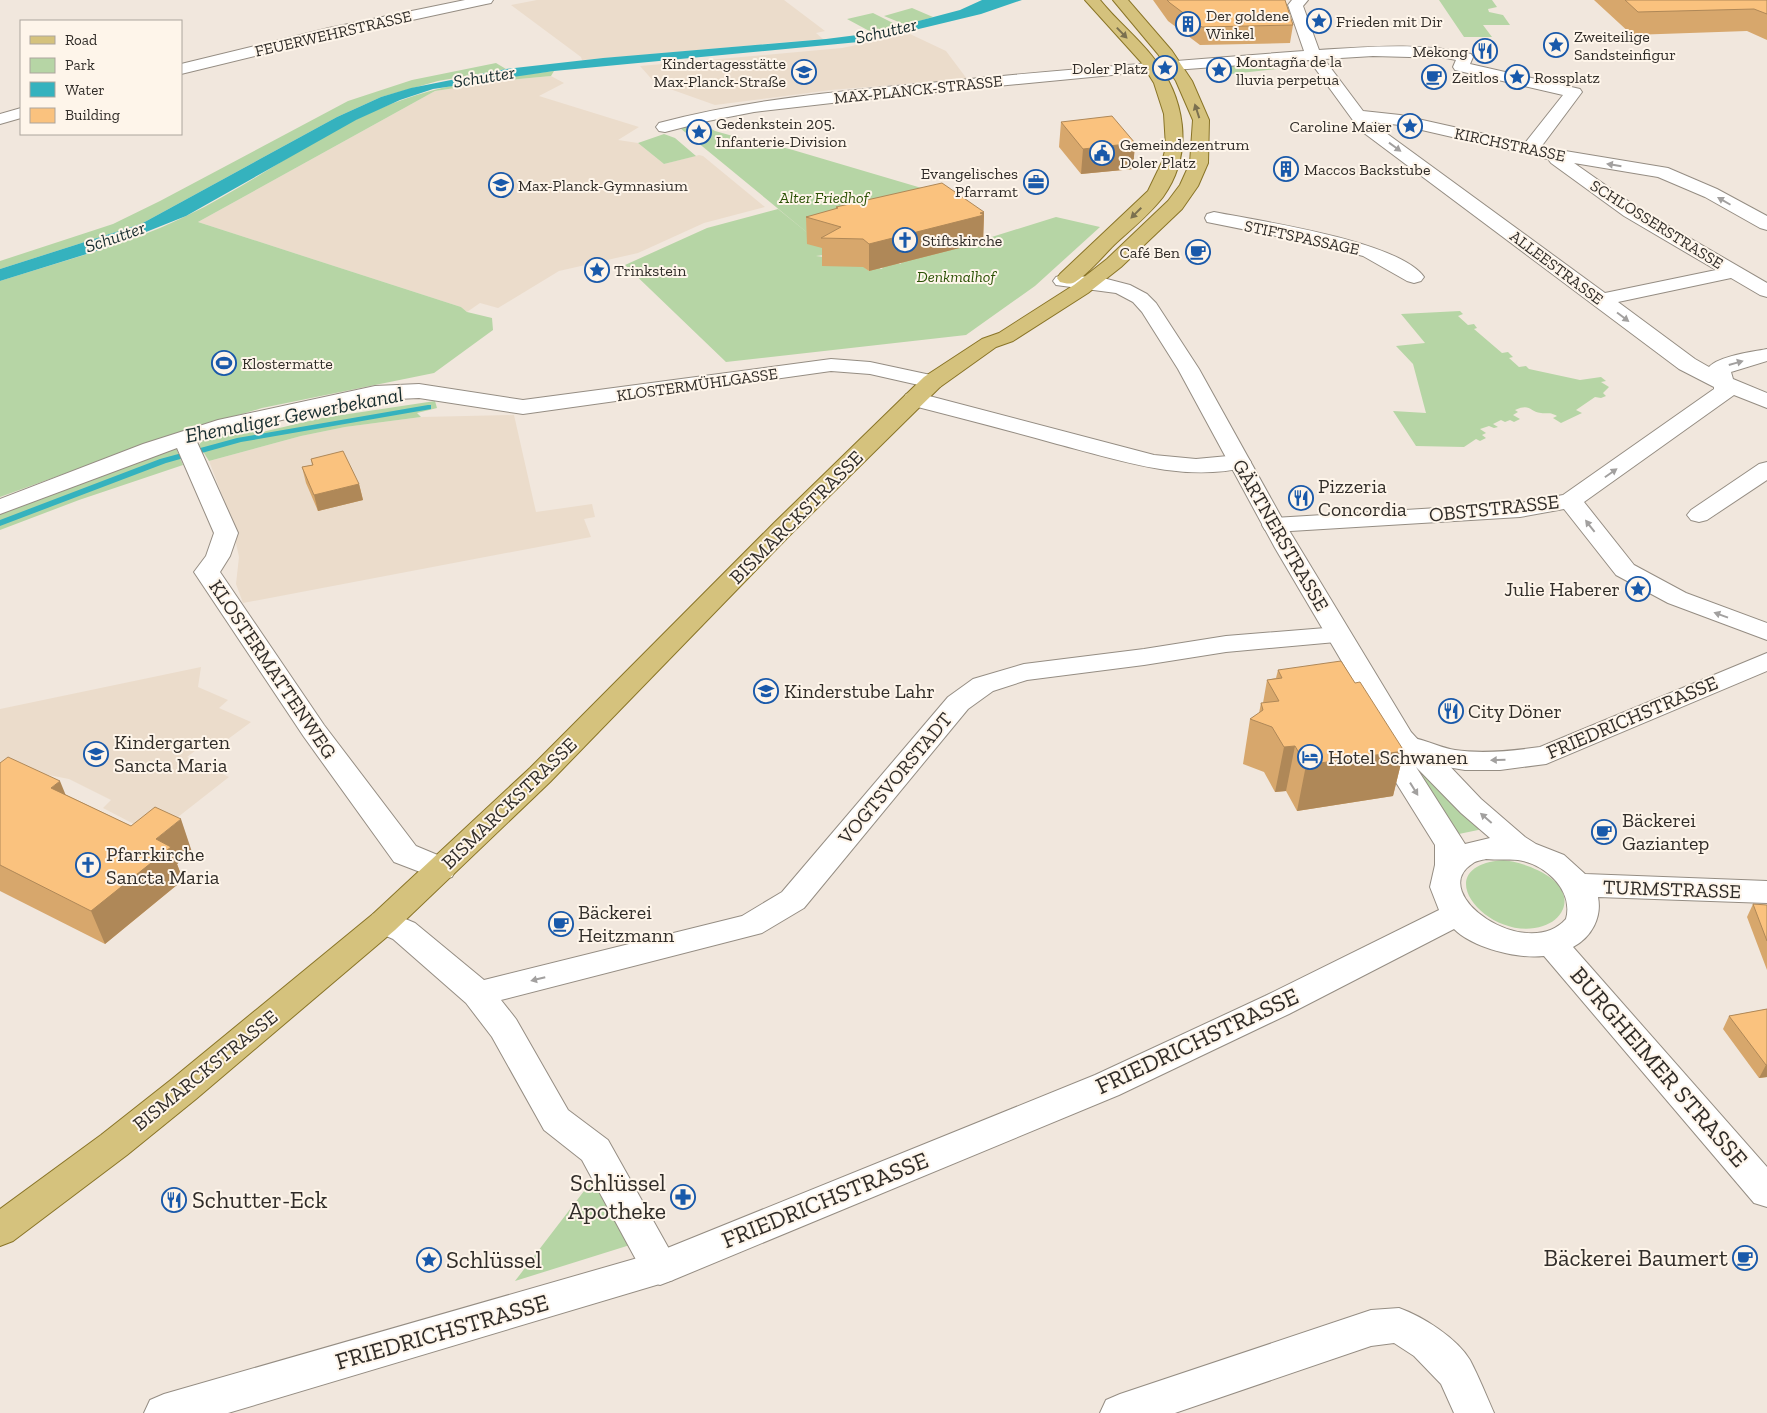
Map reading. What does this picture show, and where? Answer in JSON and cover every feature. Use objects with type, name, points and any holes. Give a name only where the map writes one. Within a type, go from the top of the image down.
[{"type":"main road","points":[[1078,284],[1087,262],[1156,192],[1172,164],[1176,121],[1162,82],[1152,66],[1092,0]]},
{"type":"main road","points":[[1078,284],[1114,263],[1175,205],[1188,186],[1199,163],[1201,120],[1184,81],[1120,0]]},
{"type":"main road","name":"BISMARCKSTRASSE","points":[[0,1230],[168,1102],[384,922],[540,776],[783,528],[817,497],[923,391],[989,343],[1006,337],[1078,284]]},
{"type":"street","name":"FEUERWEHRSTRASSE","points":[[182,69],[329,33],[486,0]]},
{"type":"street","points":[[1301,0],[1295,5],[1313,55],[1358,115]]},
{"type":"street","points":[[1172,64],[1373,51],[1446,54],[1465,57],[1461,67],[1574,92],[1530,149]]},
{"type":"street","name":"MAX-PLANCK-STRASSE","points":[[665,127],[706,116],[754,107],[902,90],[1172,64]]},
{"type":"street","points":[[0,119],[20,113]]},
{"type":"street","name":"KIRCHSTRASSE","points":[[1358,115],[1400,120],[1550,154],[1662,172],[1696,186],[1767,224]]},
{"type":"street","name":"ALLEESTRASSE","points":[[1358,115],[1366,126],[1687,364],[1723,383],[1767,401]]},
{"type":"street","name":"SCHLOSSERSTRASSE","points":[[1550,154],[1632,212],[1767,291]]},
{"type":"street","name":"STIFTSPASSAGE","points":[[1214,218],[1328,241],[1370,252],[1414,277]]},
{"type":"street","name":"GÄRTNERSTRASSE","points":[[1114,263],[1132,292],[1143,300],[1160,324],[1196,379],[1274,525],[1405,745],[1430,764],[1469,804],[1523,850]]},
{"type":"street","points":[[1600,300],[1734,272]]},
{"type":"street","points":[[1078,284],[1132,292]]},
{"type":"street","points":[[1078,284],[1160,324]]},
{"type":"street","name":"OBSTSTRASSE","points":[[1274,525],[1520,510],[1570,501],[1726,391],[1719,369],[1732,363],[1767,356]]},
{"type":"street","name":"KLOSTERMÜHLGASSE","points":[[190,451],[226,425],[375,393],[419,391],[523,407],[831,365],[870,368],[923,391],[1153,462],[1196,466],[1239,462]]},
{"type":"street","points":[[0,507],[75,477],[190,451]]},
{"type":"street","name":"KLOSTERMATTENWEG","points":[[190,451],[226,533],[218,556],[207,572],[314,731],[406,854],[441,869]]},
{"type":"street","points":[[1699,515],[1767,469]]},
{"type":"street","points":[[1570,501],[1625,570],[1677,598],[1767,632]]},
{"type":"street","name":"VOGTSVORSTADT","points":[[478,994],[751,925],[793,900],[958,703],[983,685],[1024,672],[1144,657],[1226,644],[1338,635]]},
{"type":"street","name":"FRIEDRICHSTRASSE","points":[[1405,745],[1455,759],[1493,761],[1525,759],[1546,755],[1767,660]]},
{"type":"street","points":[[1405,745],[1401,768],[1450,845],[1450,864],[1445,876],[1444,888],[1448,901],[1457,914],[1472,926],[1490,936],[1511,943],[1531,945],[1551,943],[1567,937],[1579,927],[1584,914],[1583,900],[1577,885],[1557,866],[1544,858],[1523,850],[1501,847],[1480,848],[1462,854],[1450,864]]},
{"type":"street","name":"TURMSTRASSE","points":[[1577,885],[1767,892]]},
{"type":"street","name":"FRIEDRICHSTRASSE","points":[[164,1413],[660,1268],[1107,1085],[1277,1005],[1457,914]]},
{"type":"street","points":[[384,922],[404,931],[478,994],[504,1028],[556,1120],[595,1150],[660,1268]]},
{"type":"street","name":"BURGHEIMER STRASSE","points":[[1551,943],[1767,1192]]},
{"type":"street","points":[[1120,1413],[1371,1328],[1399,1325],[1428,1343],[1456,1371],[1474,1413]]},
{"type":"shaded area","points":[[537,0],[784,0],[825,31],[816,33],[823,39],[582,60],[581,57],[511,5]]},
{"type":"shaded area","name":"Kindertagesstätte Max-Planck-Straße","points":[[910,34],[946,51],[967,79],[831,90],[715,105],[656,84],[640,66],[842,48]]},
{"type":"shaded area","name":"Max-Planck-Gymnasium","points":[[551,76],[564,83],[539,96],[639,127],[618,140],[638,143],[664,164],[699,155],[703,156],[765,207],[704,223],[638,253],[559,271],[498,308],[480,303],[467,312],[461,307],[198,222],[435,91],[508,80]]},
{"type":"shaded area","points":[[514,415],[536,512],[592,504],[595,517],[584,519],[591,537],[243,603],[236,584],[239,557],[230,516],[209,461],[301,436],[345,427],[421,417]]},
{"type":"shaded area","name":"Kindergarten Sancta Maria","points":[[201,667],[198,687],[228,700],[219,708],[251,722],[220,745],[209,740],[187,757],[229,777],[155,835],[103,808],[111,800],[69,779],[38,773],[0,790],[0,709]]},
{"type":"green space","points":[[1439,0],[1492,0],[1497,7],[1488,9],[1489,12],[1503,15],[1510,25],[1483,25],[1492,37],[1464,37]]},
{"type":"green space","points":[[912,8],[933,17],[906,25],[884,16]]},
{"type":"green space","points":[[873,13],[901,27],[873,33],[847,19]]},
{"type":"green space","points":[[1277,62],[1304,66],[1222,75],[1214,66]]},
{"type":"green space","points":[[496,63],[506,69],[438,81],[381,97],[337,117],[141,224],[0,269],[0,261],[113,224],[348,101],[412,80]]},
{"type":"green space","name":"Klostermatte","points":[[554,71],[551,76],[508,80],[435,91],[198,222],[461,307],[467,312],[492,318],[493,330],[434,373],[262,408],[163,438],[0,497],[0,281],[118,244],[164,226],[240,187],[319,139],[374,111],[402,100],[458,84]]},
{"type":"green space","points":[[700,122],[715,131],[765,145],[770,144],[793,150],[952,197],[827,250],[824,255],[816,256],[856,261],[869,271],[871,270],[868,268],[877,266],[881,269],[883,268],[880,265],[893,261],[900,264],[910,257],[916,259],[926,253],[932,255],[943,249],[947,251],[1056,217],[1100,227],[1035,286],[966,335],[726,362],[625,265],[707,228],[778,209],[815,239],[680,128]]},
{"type":"green space","points":[[664,134],[675,138],[696,156],[664,164],[638,143]]},
{"type":"green space","points":[[1460,311],[1463,314],[1458,316],[1468,325],[1474,324],[1477,328],[1474,329],[1502,353],[1508,352],[1513,357],[1509,358],[1519,367],[1526,366],[1529,369],[1580,380],[1601,377],[1606,381],[1601,382],[1609,387],[1603,393],[1606,396],[1601,398],[1595,397],[1576,410],[1582,413],[1561,423],[1553,418],[1557,416],[1555,415],[1537,412],[1524,407],[1515,410],[1518,412],[1513,415],[1520,419],[1514,422],[1501,420],[1493,424],[1498,427],[1489,426],[1480,429],[1486,433],[1482,435],[1486,438],[1480,441],[1476,439],[1464,447],[1416,446],[1393,411],[1426,413],[1413,364],[1396,346],[1425,343],[1401,314]]},
{"type":"green space","points":[[435,401],[437,408],[417,413],[421,417],[345,427],[301,436],[209,461],[199,445],[204,438],[252,423],[258,433],[322,418]]},
{"type":"green space","points":[[176,448],[183,465],[79,500],[0,530],[0,513]]},
{"type":"green space","points":[[1415,760],[1483,829],[1454,835],[1409,761]]},
{"type":"green space","points":[[1503,860],[1534,868],[1554,881],[1561,889],[1564,898],[1563,909],[1555,920],[1543,926],[1523,929],[1503,924],[1486,915],[1473,902],[1467,889],[1468,876],[1480,866]]},
{"type":"green space","points":[[594,1178],[630,1245],[515,1281]]},
{"type":"water","name":"Schutter","points":[[982,0],[1022,0],[981,14],[869,41],[554,71],[433,89],[400,100],[356,120],[186,216],[106,248],[0,281],[0,269],[141,224],[337,117],[381,97],[411,88],[506,69],[873,33],[960,10]]},
{"type":"building","points":[[1167,0],[1285,0],[1293,25],[1202,27]]},
{"type":"building","points":[[1625,0],[1767,0],[1767,14],[1754,9],[1638,12]]},
{"type":"building","points":[[1112,116],[1135,143],[1083,149],[1061,122]]},
{"type":"building","points":[[942,183],[984,212],[980,213],[984,215],[869,244],[863,239],[821,238],[841,227],[806,217],[838,208],[836,207]]},
{"type":"building","points":[[343,451],[359,484],[314,495],[302,467],[313,465],[311,459]]},
{"type":"building","points":[[1341,661],[1355,683],[1360,682],[1404,751],[1306,765],[1295,746],[1284,747],[1272,727],[1250,719],[1263,710],[1261,703],[1279,701],[1267,680],[1282,678],[1278,670]]},
{"type":"building","name":"Pfarrkirche Sancta Maria","points":[[8,757],[60,781],[51,788],[131,826],[155,807],[181,819],[156,839],[171,847],[91,911],[0,865],[0,763]]},
{"type":"building","points":[[1753,904],[1767,905],[1767,941]]},
{"type":"building","points":[[1767,1009],[1767,1065],[1766,1065],[1729,1016]]},
{"type":"waterway","name":"Ehemaliger Gewerbekanal","points":[[0,523],[163,461],[240,440],[428,407]]},
{"type":"place","name":"Frieden mit Dir","points":[[1319,21]]},
{"type":"place","name":"Der goldene Winkel","points":[[1188,24]]},
{"type":"place","name":"Zweiteilige Sandsteinfigur","points":[[1556,45]]},
{"type":"place","name":"Mekong","points":[[1485,51]]},
{"type":"place","name":"Doler Platz","points":[[1165,68]]},
{"type":"place","name":"Montagña de la lluvia perpetua","points":[[1219,70]]},
{"type":"place","name":"Kindertagesstätte Max-Planck-Straße","points":[[804,72]]},
{"type":"place","name":"Zeitlos","points":[[1434,77]]},
{"type":"place","name":"Rossplatz","points":[[1517,77]]},
{"type":"place","name":"Caroline Maier","points":[[1410,126]]},
{"type":"place","name":"Gedenkstein 205. Infanterie-Division","points":[[699,132]]},
{"type":"place","name":"Gemeindezentrum Doler Platz","points":[[1102,153]]},
{"type":"place","name":"Maccos Backstube","points":[[1286,169]]},
{"type":"place","name":"Evangelisches Pfarramt","points":[[1036,182]]},
{"type":"place","name":"Max-Planck-Gymnasium","points":[[501,185]]},
{"type":"place","name":"Stiftskirche","points":[[905,240]]},
{"type":"place","name":"Café Ben","points":[[1198,252]]},
{"type":"place","name":"Trinkstein","points":[[597,270]]},
{"type":"place","name":"Klostermatte","points":[[224,363]]},
{"type":"place","name":"Pizzeria Concordia","points":[[1301,498]]},
{"type":"place","name":"Julie Haberer","points":[[1638,589]]},
{"type":"place","name":"Kinderstube Lahr","points":[[766,691]]},
{"type":"place","name":"City Döner","points":[[1451,711]]},
{"type":"place","name":"Kindergarten Sancta Maria","points":[[96,754]]},
{"type":"place","name":"Hotel Schwanen","points":[[1310,757]]},
{"type":"place","name":"Bäckerei Gaziantep","points":[[1604,832]]},
{"type":"place","name":"Pfarrkirche Sancta Maria","points":[[88,865]]},
{"type":"place","name":"Bäckerei Heitzmann","points":[[561,924]]},
{"type":"place","name":"Schlüssel Apotheke","points":[[683,1197]]},
{"type":"place","name":"Schutter-Eck","points":[[174,1200]]},
{"type":"place","name":"Bäckerei Baumert","points":[[1745,1258]]},
{"type":"place","name":"Schlüssel","points":[[429,1260]]},
{"type":"park label","name":"Alter Friedhof","points":[[824,197]]},
{"type":"park label","name":"Denkmalhof","points":[[956,276]]}]
